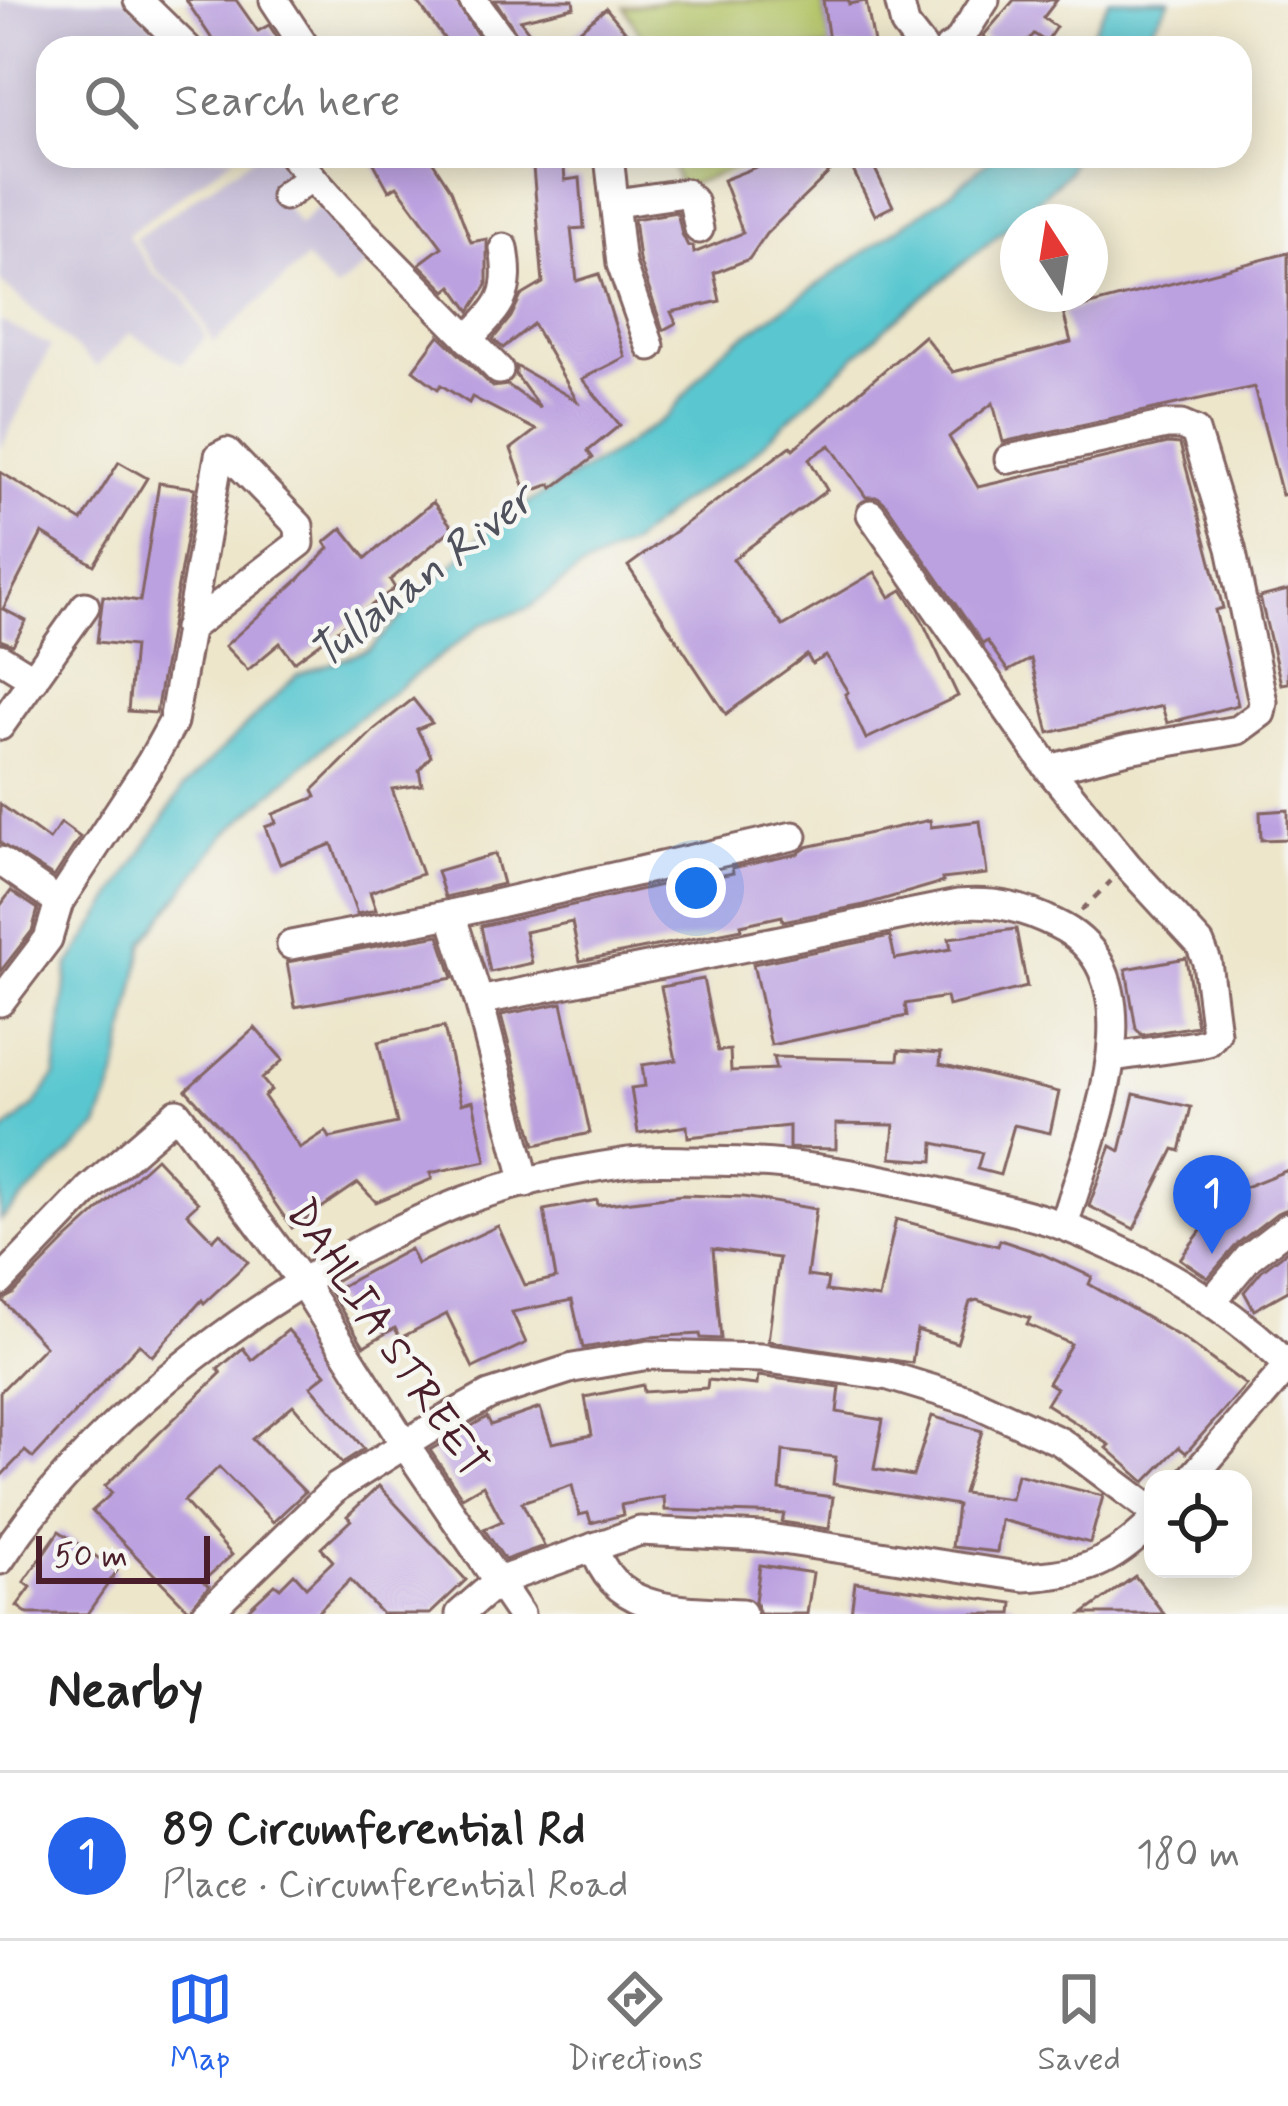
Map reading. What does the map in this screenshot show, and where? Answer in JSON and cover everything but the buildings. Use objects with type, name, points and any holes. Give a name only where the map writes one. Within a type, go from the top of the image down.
[{"type":"street","points":[[138,0],[175,36]]},
{"type":"street","points":[[274,0],[298,36]]},
{"type":"street","points":[[473,0],[499,36]]},
{"type":"street","points":[[899,0],[913,36]]},
{"type":"street","points":[[962,36],[985,0]]},
{"type":"street","points":[[285,196],[302,168]]},
{"type":"street","points":[[305,168],[499,370]]},
{"type":"street","points":[[611,168],[621,264],[650,346]]},
{"type":"street","points":[[616,203],[685,194],[693,201],[699,230]]},
{"type":"street","points":[[468,339],[492,315],[509,279],[504,248]]},
{"type":"street","points":[[1009,459],[1166,425],[1195,431],[1232,548],[1263,703],[1261,713],[1238,730],[1048,769]]},
{"type":"street","points":[[0,1002],[48,939],[59,902],[152,762],[173,722],[188,629],[219,456],[227,452],[299,526],[300,543],[188,629]]},
{"type":"street","points":[[871,514],[1048,769],[1200,944],[1208,962],[1216,1033],[1208,1042],[1112,1057]]},
{"type":"street","points":[[0,727],[86,606]]},
{"type":"street","points":[[0,658],[34,679]]},
{"type":"street","points":[[291,945],[794,836]]},
{"type":"street","points":[[0,861],[59,902]]},
{"type":"street","points":[[479,1001],[958,904],[990,902],[1024,908],[1080,938],[1103,970],[1112,1009],[1112,1057],[1064,1226]]},
{"type":"street","points":[[451,914],[479,1001],[526,1183]]},
{"type":"street","name":"DAHLIA STREET","points":[[0,1282],[89,1189],[177,1113],[302,1282],[520,1614]]},
{"type":"street","points":[[0,1560],[30,1515],[133,1409],[258,1310],[302,1282],[446,1208],[526,1183],[633,1161],[757,1161],[884,1177],[1064,1226],[1213,1300],[1288,1366],[1199,1470]]},
{"type":"street","points":[[1213,1300],[1249,1257],[1288,1227]]},
{"type":"street","points":[[206,1614],[337,1487],[405,1444],[489,1395],[573,1368],[649,1355],[761,1358],[890,1376],[971,1401],[1061,1442],[1144,1503]]},
{"type":"street","points":[[460,1614],[498,1581],[640,1531],[763,1537],[1024,1577],[1065,1575],[1111,1558],[1144,1530]]},
{"type":"street","points":[[594,1547],[610,1582],[632,1602],[742,1613]]},
{"type":"path","points":[[1064,928],[1128,866]]},
{"type":"shaded area","points":[[0,0],[126,0],[164,36],[36,36],[36,168],[219,168],[127,235],[155,275],[184,296],[206,337],[182,364],[129,333],[97,367],[0,281]]},
{"type":"shaded area","points":[[238,168],[289,168],[273,187],[299,225],[318,207],[336,213],[379,256],[335,290],[306,259],[214,343],[188,295],[159,274],[135,239]]},
{"type":"shaded area","points":[[0,321],[51,346],[0,450]]},
{"type":"green space","points":[[672,0],[822,0],[829,36],[642,36],[624,7]]},
{"type":"green space","points":[[673,168],[736,168],[680,188]]},
{"type":"water","points":[[1109,0],[1170,0],[1146,36],[1090,36]]},
{"type":"water","points":[[980,168],[1069,168],[1034,204],[1000,204],[1000,233],[887,326],[744,462],[678,504],[633,543],[579,570],[529,608],[481,625],[340,732],[225,835],[144,942],[116,1078],[98,1127],[0,1220],[0,1135],[35,1105],[55,1076],[68,967],[183,788],[297,675],[369,650],[494,523],[668,416],[719,353]]},
{"type":"place","name":"89 Circumferential Rd","points":[[1212,1254]]},
{"type":"water label","name":"Tullahan River","points":[[422,578]]}]
